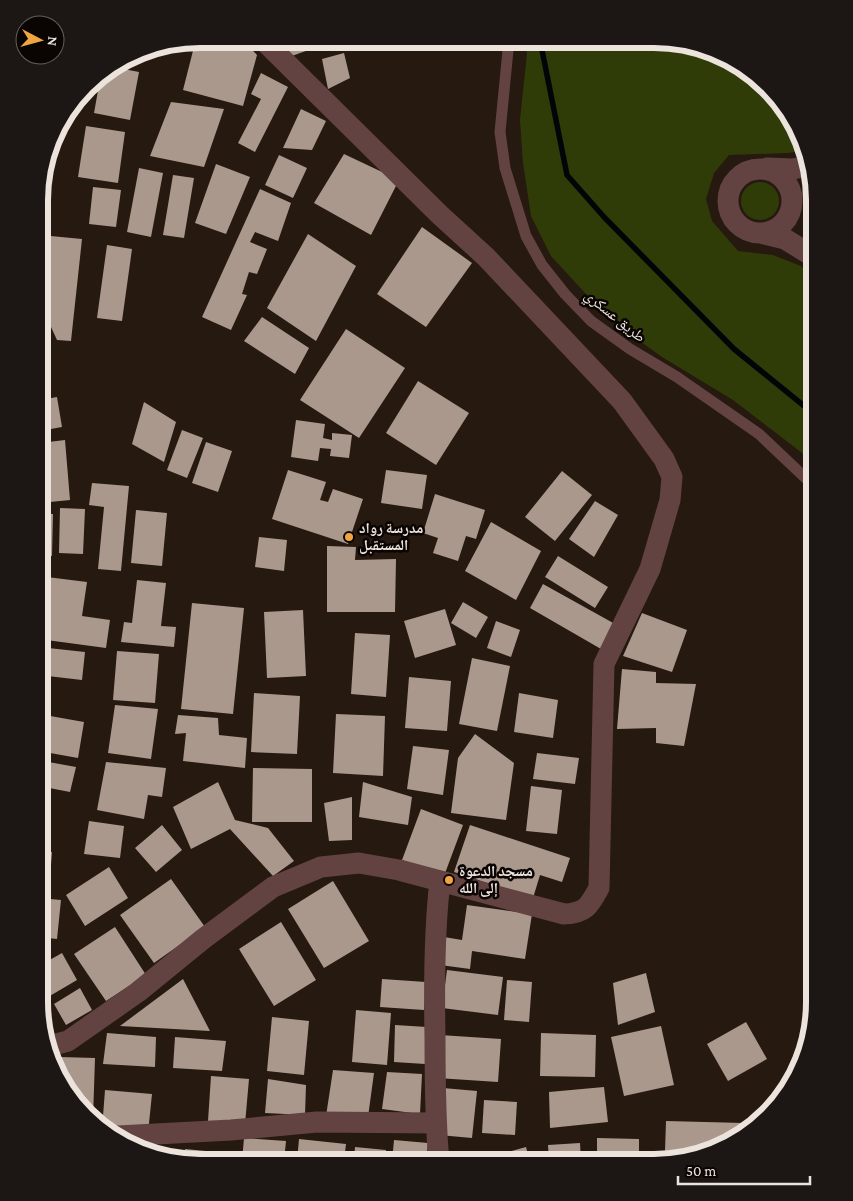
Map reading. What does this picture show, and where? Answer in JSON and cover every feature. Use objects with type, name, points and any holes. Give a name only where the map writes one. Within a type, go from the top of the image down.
[{"type":"street","points":[[55,1047],[68,1042],[138,992],[203,939],[273,887],[321,867],[359,863],[399,870],[564,914],[578,913],[590,904],[598,888],[604,664],[650,569],[670,500],[672,477],[664,459],[615,394],[486,257],[440,215],[271,48]]},
{"type":"street","points":[[802,167],[793,169],[761,168],[742,174],[730,190],[728,200],[729,210],[734,220],[741,227],[750,232],[785,238],[806,252]]},
{"type":"street","points":[[761,168],[772,170],[782,176],[789,185],[796,222],[806,237]]},
{"type":"street","points":[[760,233],[771,231],[781,226],[788,218],[796,185],[804,176]]},
{"type":"street","points":[[438,1154],[436,1123],[434,993],[436,912],[440,881]]},
{"type":"street","points":[[128,1135],[230,1130],[317,1122],[436,1123]]},
{"type":"lane","name":"طريق عسكري","points":[[508,48],[500,132],[505,168],[526,236],[542,265],[565,294],[592,321],[630,349],[677,377],[759,434],[806,478]]},
{"type":"green space","points":[[527,48],[654,48],[674,49],[693,53],[712,59],[730,68],[761,92],[774,107],[790,132],[797,151],[729,155],[714,173],[706,199],[712,221],[738,251],[773,255],[801,266],[806,272],[806,456],[733,400],[662,357],[609,319],[551,256],[531,216],[523,163],[520,120]]},
{"type":"green space","points":[[760,182],[774,187],[779,201],[774,215],[760,220],[746,215],[741,201],[746,187]]},
{"type":"building","points":[[194,48],[250,48],[257,55],[243,106],[183,90]]},
{"type":"building","points":[[286,48],[314,48],[289,57]]},
{"type":"building","points":[[344,53],[350,78],[328,89],[322,59]]},
{"type":"building","points":[[122,69],[139,72],[130,120],[94,113],[99,85]]},
{"type":"building","points":[[261,73],[288,87],[255,152],[238,143],[261,99],[251,94]]},
{"type":"building","points":[[171,102],[224,109],[204,167],[150,156]]},
{"type":"building","points":[[301,109],[326,121],[312,150],[283,148]]},
{"type":"building","points":[[86,126],[125,132],[118,183],[78,177]]},
{"type":"building","points":[[344,154],[399,180],[371,235],[314,203]]},
{"type":"building","points":[[279,155],[307,168],[293,198],[265,185]]},
{"type":"building","points":[[216,164],[250,177],[226,234],[195,223]]},
{"type":"building","points":[[139,168],[163,173],[151,237],[127,232]]},
{"type":"building","points":[[173,175],[194,178],[184,238],[163,235]]},
{"type":"building","points":[[93,187],[121,190],[116,227],[89,224]]},
{"type":"building","points":[[260,189],[291,203],[278,241],[255,232],[250,242],[267,249],[257,274],[249,272],[242,294],[247,295],[231,330],[202,317]]},
{"type":"building","points":[[422,227],[472,263],[426,327],[377,294]]},
{"type":"building","points":[[308,234],[356,266],[316,341],[267,308]]},
{"type":"building","points":[[47,236],[82,239],[71,341],[57,340],[47,318]]},
{"type":"building","points":[[107,245],[132,249],[122,321],[97,318]]},
{"type":"building","points":[[262,317],[309,348],[295,374],[244,341]]},
{"type":"building","points":[[346,329],[405,368],[359,438],[300,400]]},
{"type":"building","points":[[418,381],[469,413],[436,465],[386,433]]},
{"type":"building","points":[[57,397],[62,427],[47,430],[47,399]]},
{"type":"building","points":[[144,402],[176,422],[164,462],[132,444]]},
{"type":"building","points":[[296,420],[325,424],[323,438],[332,440],[332,433],[352,435],[349,458],[330,456],[331,449],[320,448],[318,461],[291,457]]},
{"type":"building","points":[[182,430],[203,438],[187,478],[167,470]]},
{"type":"building","points":[[65,440],[70,500],[47,502],[47,442]]},
{"type":"building","points":[[206,442],[232,451],[218,492],[192,483]]},
{"type":"building","points":[[288,470],[326,482],[320,500],[328,502],[333,489],[363,499],[348,544],[272,519]]},
{"type":"building","points":[[386,470],[427,475],[422,509],[381,503]]},
{"type":"building","points":[[562,471],[592,495],[555,541],[525,517]]},
{"type":"building","points":[[92,483],[129,486],[121,571],[98,569],[104,507],[89,505]]},
{"type":"building","points":[[435,494],[485,510],[476,539],[466,536],[458,561],[433,553],[438,538],[423,533]]},
{"type":"building","points":[[595,501],[618,515],[594,557],[569,539]]},
{"type":"building","points":[[60,508],[85,509],[83,554],[59,553]]},
{"type":"building","points":[[136,510],[167,513],[162,566],[131,563]]},
{"type":"building","points":[[47,514],[53,514],[52,556],[47,556]]},
{"type":"building","points":[[491,522],[541,551],[516,600],[465,571]]},
{"type":"building","points":[[259,537],[287,540],[284,571],[255,567]]},
{"type":"building","points":[[327,546],[356,547],[355,560],[396,559],[395,612],[327,612]]},
{"type":"building","points":[[558,556],[608,587],[595,608],[545,577]]},
{"type":"building","points":[[47,577],[87,582],[82,616],[110,620],[106,648],[47,640]]},
{"type":"building","points":[[137,580],[166,583],[161,626],[176,627],[174,647],[121,642],[124,622],[132,623]]},
{"type":"building","points":[[543,584],[615,624],[601,649],[530,608]]},
{"type":"building","points":[[463,602],[488,617],[476,638],[451,623]]},
{"type":"building","points":[[192,603],[244,608],[233,714],[181,709]]},
{"type":"building","points":[[445,609],[456,645],[415,658],[404,621]]},
{"type":"building","points":[[303,610],[306,676],[267,678],[264,612]]},
{"type":"building","points":[[642,613],[687,630],[672,672],[623,656]]},
{"type":"building","points":[[496,621],[520,630],[511,657],[487,648]]},
{"type":"building","points":[[355,633],[390,635],[386,697],[351,694]]},
{"type":"building","points":[[47,648],[85,652],[82,680],[47,676]]},
{"type":"building","points":[[117,651],[159,654],[155,703],[113,700]]},
{"type":"building","points":[[472,658],[510,666],[497,731],[459,724]]},
{"type":"building","points":[[622,669],[656,672],[656,683],[696,684],[684,746],[656,743],[656,728],[617,729]]},
{"type":"building","points":[[409,677],[451,681],[447,731],[405,728]]},
{"type":"building","points":[[254,693],[300,696],[297,754],[251,752]]},
{"type":"building","points":[[519,693],[558,700],[553,738],[514,732]]},
{"type":"building","points":[[115,705],[158,709],[151,759],[108,753]]},
{"type":"building","points":[[336,714],[385,716],[383,776],[333,773]]},
{"type":"building","points":[[47,715],[84,722],[78,758],[47,752]]},
{"type":"building","points":[[178,715],[218,718],[219,735],[247,738],[245,768],[183,761],[186,733],[175,734]]},
{"type":"building","points":[[475,734],[514,763],[506,820],[451,813],[458,758]]},
{"type":"building","points":[[413,746],[449,750],[443,795],[407,789]]},
{"type":"building","points":[[537,753],[579,758],[575,784],[533,779]]},
{"type":"building","points":[[47,762],[76,767],[70,792],[47,788]]},
{"type":"building","points":[[106,762],[166,768],[162,797],[148,795],[144,819],[97,810]]},
{"type":"building","points":[[253,768],[312,769],[312,822],[252,822]]},
{"type":"building","points":[[218,782],[235,820],[268,828],[294,861],[273,876],[230,829],[191,849],[173,807]]},
{"type":"building","points":[[363,782],[412,797],[408,825],[359,817]]},
{"type":"building","points":[[531,786],[562,790],[557,834],[526,831]]},
{"type":"building","points":[[352,797],[352,840],[329,841],[324,803]]},
{"type":"building","points":[[47,807],[49,807],[48,840]]},
{"type":"building","points":[[421,809],[463,825],[444,876],[402,860]]},
{"type":"building","points":[[89,821],[124,826],[120,858],[84,854]]},
{"type":"building","points":[[162,825],[182,850],[156,872],[135,848]]},
{"type":"building","points":[[470,825],[570,858],[562,882],[540,875],[533,898],[454,872]]},
{"type":"building","points":[[47,852],[52,852],[49,890],[47,890]]},
{"type":"building","points":[[109,867],[128,898],[85,926],[66,895]]},
{"type":"building","points":[[171,879],[205,927],[154,963],[120,915]]},
{"type":"building","points":[[333,881],[369,941],[324,968],[288,909]]},
{"type":"building","points":[[47,899],[61,900],[57,939],[47,938]]},
{"type":"building","points":[[467,905],[532,914],[525,959],[472,951],[470,969],[440,965],[444,937],[462,940]]},
{"type":"building","points":[[281,922],[316,980],[274,1006],[239,949]]},
{"type":"building","points":[[115,927],[146,975],[106,1001],[74,954]]},
{"type":"building","points":[[62,953],[77,980],[47,998],[47,961]]},
{"type":"building","points":[[447,970],[503,977],[498,1015],[442,1008]]},
{"type":"building","points":[[646,973],[655,1012],[618,1025],[613,983]]},
{"type":"building","points":[[183,979],[210,1031],[120,1026]]},
{"type":"building","points":[[382,979],[426,982],[424,1010],[380,1007]]},
{"type":"building","points":[[507,980],[532,982],[529,1022],[504,1020]]},
{"type":"building","points":[[80,988],[92,1010],[66,1025],[54,1004]]},
{"type":"building","points":[[356,1010],[391,1013],[387,1065],[352,1062]]},
{"type":"building","points":[[272,1017],[309,1021],[304,1075],[267,1071]]},
{"type":"building","points":[[746,1022],[767,1059],[728,1081],[707,1044]]},
{"type":"building","points":[[395,1025],[427,1027],[425,1064],[394,1062]]},
{"type":"building","points":[[661,1026],[674,1085],[624,1096],[611,1037]]},
{"type":"building","points":[[107,1033],[156,1037],[155,1067],[103,1064]]},
{"type":"building","points":[[541,1033],[596,1035],[595,1077],[540,1076]]},
{"type":"building","points":[[440,1035],[501,1039],[498,1082],[437,1078]]},
{"type":"building","points":[[175,1037],[226,1041],[222,1071],[173,1068]]},
{"type":"building","points":[[60,1057],[95,1058],[93,1110],[79,1094],[60,1062]]},
{"type":"building","points":[[333,1070],[374,1073],[368,1117],[326,1116]]},
{"type":"building","points":[[387,1072],[422,1074],[420,1114],[382,1109]]},
{"type":"building","points":[[211,1076],[249,1079],[245,1124],[208,1121]]},
{"type":"building","points":[[268,1079],[306,1085],[305,1115],[265,1113]]},
{"type":"building","points":[[604,1087],[608,1122],[550,1128],[549,1092]]},
{"type":"building","points":[[443,1088],[477,1091],[472,1138],[439,1135]]},
{"type":"building","points":[[105,1090],[152,1094],[148,1133],[119,1131],[103,1118]]},
{"type":"building","points":[[484,1100],[517,1102],[515,1135],[482,1133]]},
{"type":"building","points":[[666,1121],[744,1123],[721,1138],[703,1145],[683,1151],[665,1151]]},
{"type":"building","points":[[244,1138],[286,1141],[285,1154],[243,1154]]},
{"type":"building","points":[[597,1138],[639,1139],[639,1154],[597,1154]]},
{"type":"building","points":[[299,1139],[346,1144],[345,1154],[298,1154]]},
{"type":"building","points":[[394,1140],[428,1143],[427,1154],[393,1154]]},
{"type":"building","points":[[580,1143],[581,1154],[549,1154],[548,1145]]},
{"type":"building","points":[[355,1147],[386,1150],[386,1154],[354,1154]]},
{"type":"building","points":[[526,1147],[528,1154],[501,1154]]},
{"type":"building","points":[[185,1149],[227,1154],[199,1154],[185,1153]]},
{"type":"waterway","points":[[542,48],[567,175],[604,217],[734,349],[806,407]]},
{"type":"place","name":"مدرسة رواد المستقبل","points":[[349,537]]},
{"type":"place","name":"مسجد الدعوة إلى الله","points":[[449,880]]}]
